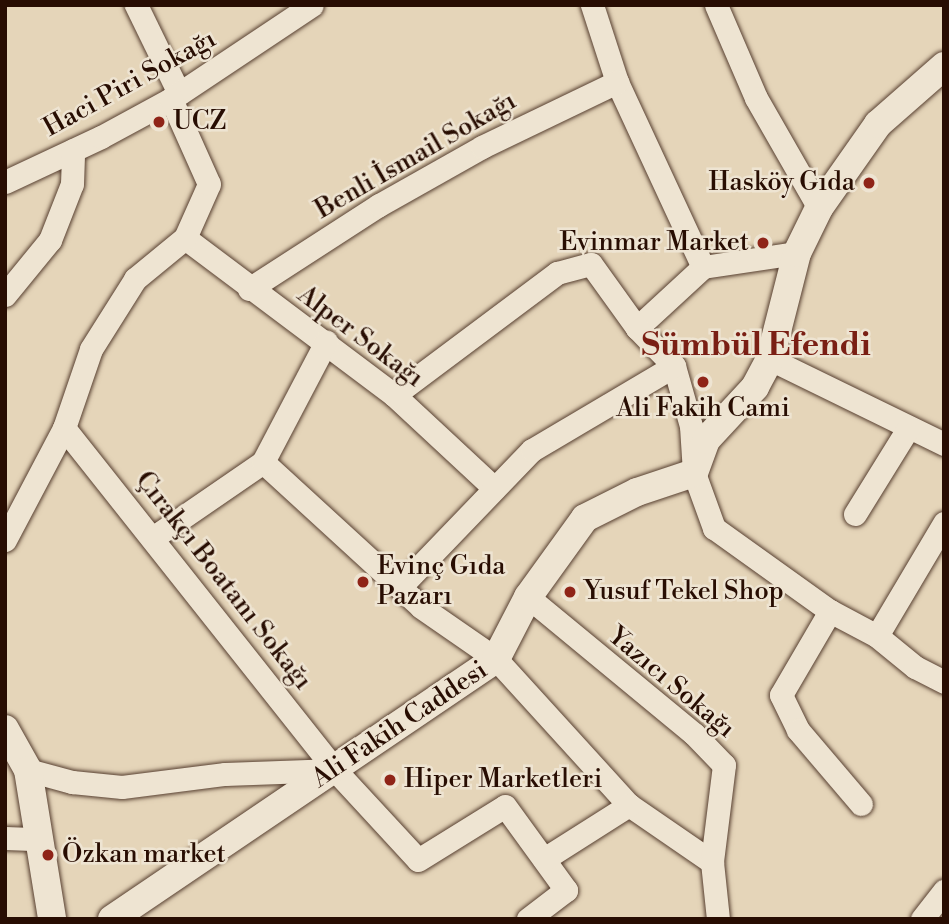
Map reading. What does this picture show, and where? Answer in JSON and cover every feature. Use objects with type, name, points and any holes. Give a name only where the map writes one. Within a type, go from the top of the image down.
[{"type":"street","points":[[5,540],[64,428],[91,349],[135,279],[185,238],[209,184],[136,5]]},
{"type":"street","name":"Haci Piri Sokağı","points":[[5,182],[73,150],[175,96],[312,5]]},
{"type":"street","points":[[592,5],[617,82],[703,267]]},
{"type":"street","points":[[716,5],[756,98],[819,208]]},
{"type":"street","points":[[694,473],[706,440],[755,387],[770,359],[797,253],[819,208],[878,124],[944,66]]},
{"type":"street","name":"Benli İsmail Sokağı","points":[[249,289],[471,153],[617,82]]},
{"type":"street","points":[[5,295],[50,240],[72,184],[73,150]]},
{"type":"street","name":"Alper Sokağı","points":[[185,238],[249,289],[326,342],[394,395],[495,488]]},
{"type":"street","points":[[637,328],[703,267],[797,253]]},
{"type":"street","points":[[394,395],[557,273],[591,264],[637,328],[674,366],[691,426],[694,473],[714,528],[830,611],[877,636],[915,667],[944,682]]},
{"type":"street","points":[[154,537],[263,462],[326,342]]},
{"type":"street","points":[[770,359],[944,444]]},
{"type":"street","points":[[400,587],[532,450],[674,366]]},
{"type":"street","points":[[855,514],[909,427]]},
{"type":"street","name":"Çırakçı Boatanı Sokağı","points":[[64,428],[154,537],[335,770],[418,860],[505,806],[544,859]]},
{"type":"street","points":[[263,462],[337,534],[400,587],[496,659],[629,805],[712,862]]},
{"type":"street","name":"Ali Fakih Caddesi","points":[[112,919],[496,659],[528,597],[585,518],[637,492],[694,473]]},
{"type":"street","points":[[877,636],[944,523]]},
{"type":"street","name":"Yazıcı Sokağı","points":[[528,597],[694,734],[724,765],[712,862],[718,919]]},
{"type":"street","points":[[830,611],[781,695],[799,730],[860,804]]},
{"type":"street","points":[[5,729],[28,770],[52,919]]},
{"type":"street","points":[[28,770],[72,782],[122,787],[225,774],[335,770]]},
{"type":"street","points":[[528,919],[566,890],[544,859],[629,805]]},
{"type":"street","points":[[5,838],[39,839]]},
{"type":"street","points":[[922,919],[944,891]]},
{"type":"place","name":"UCZ","points":[[159,122]]},
{"type":"place","name":"Hasköy Gıda","points":[[869,183]]},
{"type":"place","name":"Evinmar Market","points":[[763,243]]},
{"type":"place","name":"Ali Fakih Cami","points":[[703,382]]},
{"type":"place","name":"Evinç Gıda Pazarı","points":[[363,582]]},
{"type":"place","name":"Yusuf Tekel Shop","points":[[570,592]]},
{"type":"place","name":"Hiper Marketleri","points":[[390,780]]},
{"type":"place","name":"Özkan market","points":[[48,855]]},
{"type":"district","name":"Sümbül Efendi","points":[[756,346]]}]
